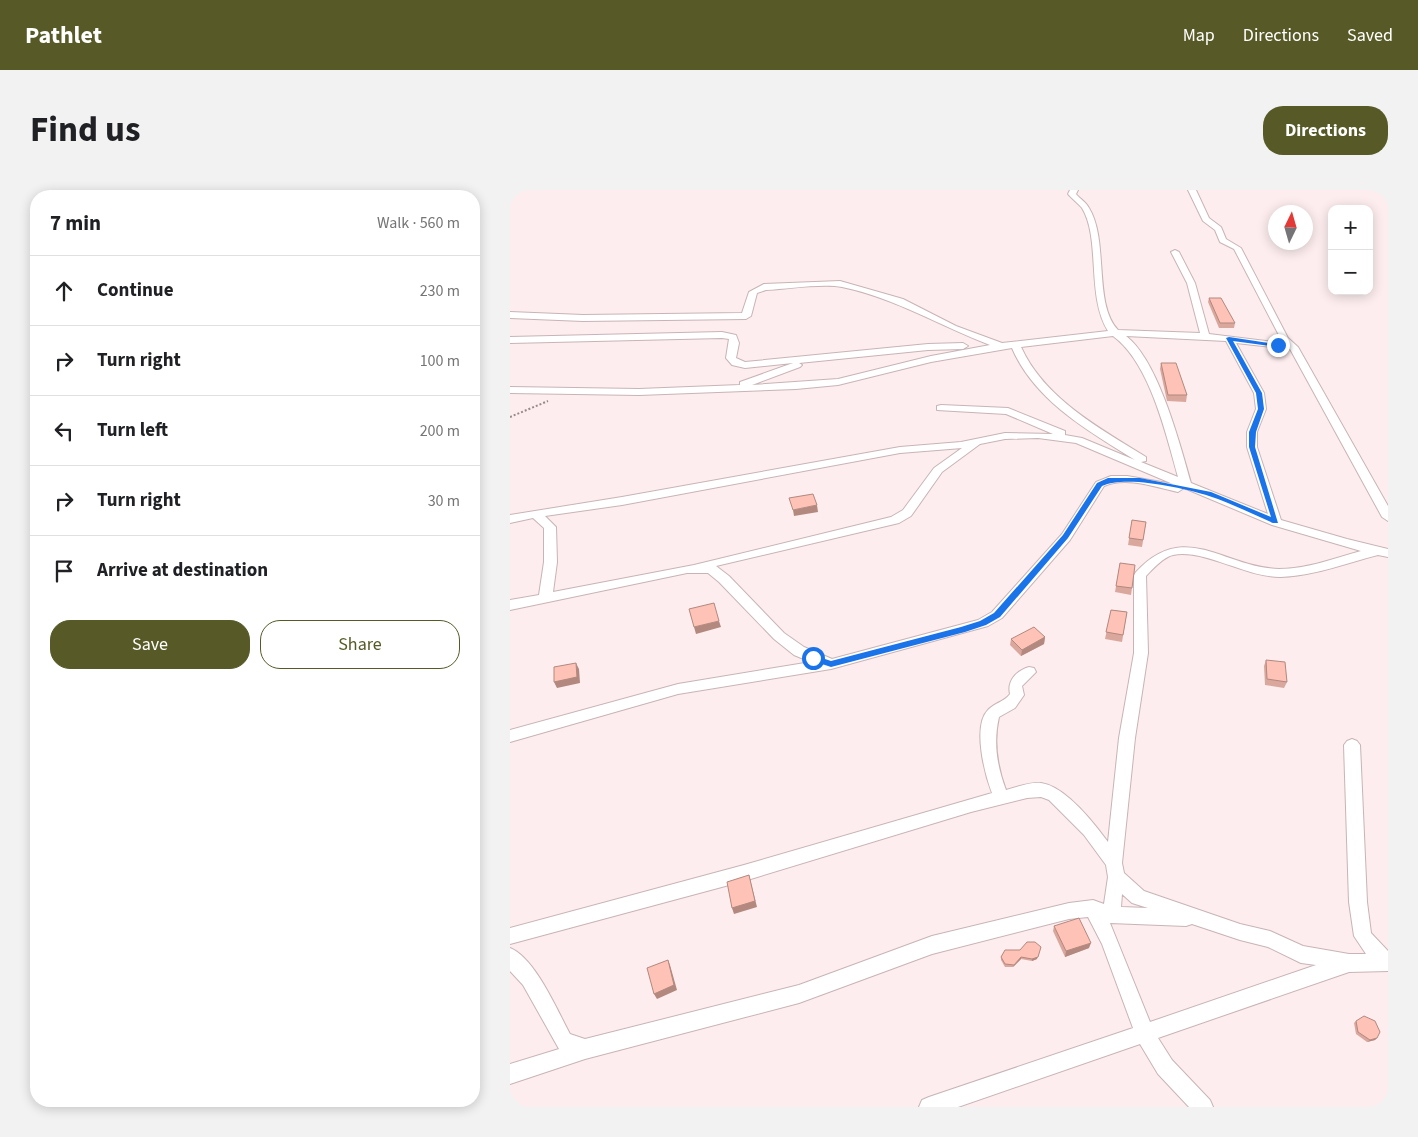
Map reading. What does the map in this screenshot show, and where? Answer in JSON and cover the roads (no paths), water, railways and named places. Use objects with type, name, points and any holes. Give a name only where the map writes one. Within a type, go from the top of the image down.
[{"type":"street","points":[[1074,190],[1072,194],[1087,209],[1104,303],[1111,328],[1133,348],[1145,371],[1171,430],[1186,482]]},
{"type":"street","points":[[1192,190],[1206,220],[1218,229],[1223,240],[1237,248],[1284,339],[1293,347],[1388,517]]},
{"type":"street","points":[[1175,252],[1191,283],[1205,336]]},
{"type":"street","points":[[510,315],[583,318],[746,316],[752,292],[764,286],[840,284],[900,300],[953,328],[1001,346]]},
{"type":"street","points":[[511,390],[639,392],[796,386],[838,382],[931,359],[1001,346],[1117,333],[1205,336],[1293,347]]},
{"type":"street","points":[[510,340],[733,337],[734,343],[731,358],[735,362],[745,365],[928,347],[1001,346]]},
{"type":"street","points":[[1229,338],[1259,393],[1261,409],[1252,432],[1252,447],[1276,522]]},
{"type":"street","points":[[1016,344],[1027,368],[1048,391],[1100,434],[1157,467],[1211,494],[1276,522],[1344,543],[1384,552]]},
{"type":"street","points":[[731,388],[822,356]]},
{"type":"street","points":[[941,408],[1008,411],[1186,482]]},
{"type":"street","points":[[510,519],[650,496],[900,450],[978,442],[1005,436],[1038,435],[1078,440]]},
{"type":"street","points":[[510,605],[687,569],[895,520],[907,513],[938,470],[978,442]]},
{"type":"street","points":[[510,736],[678,689],[831,664],[983,623],[997,615],[1066,537],[1100,484],[1111,479],[1140,480],[1211,494]]},
{"type":"street","points":[[535,514],[550,527],[552,546],[549,581],[545,598]]},
{"type":"street","points":[[1112,914],[1128,738],[1141,653],[1140,576],[1146,568],[1172,551],[1194,553],[1224,562],[1276,573],[1312,569],[1384,552]]},
{"type":"street","points":[[687,569],[711,570],[724,579],[779,636],[799,651],[831,664]]},
{"type":"street","points":[[1002,798],[990,772],[988,729],[993,714],[1010,704],[1017,695],[1016,684],[1029,672]]},
{"type":"street","points":[[1352,745],[1358,902],[1363,936],[1376,953],[1388,962]]},
{"type":"street","points":[[510,936],[744,873],[962,808],[1027,791],[1042,790],[1055,794],[1090,830],[1115,870],[1138,897],[1240,932],[1270,939],[1301,954],[1349,963],[1388,962]]},
{"type":"street","points":[[510,1074],[585,1049],[798,994],[932,945],[1069,911],[1094,908],[1112,914],[1206,919]]},
{"type":"street","points":[[1094,908],[1110,941],[1145,1034],[1165,1067],[1203,1107]]},
{"type":"street","points":[[510,957],[529,979],[563,1041],[585,1049]]},
{"type":"street","points":[[929,1107],[1349,963]]}]
